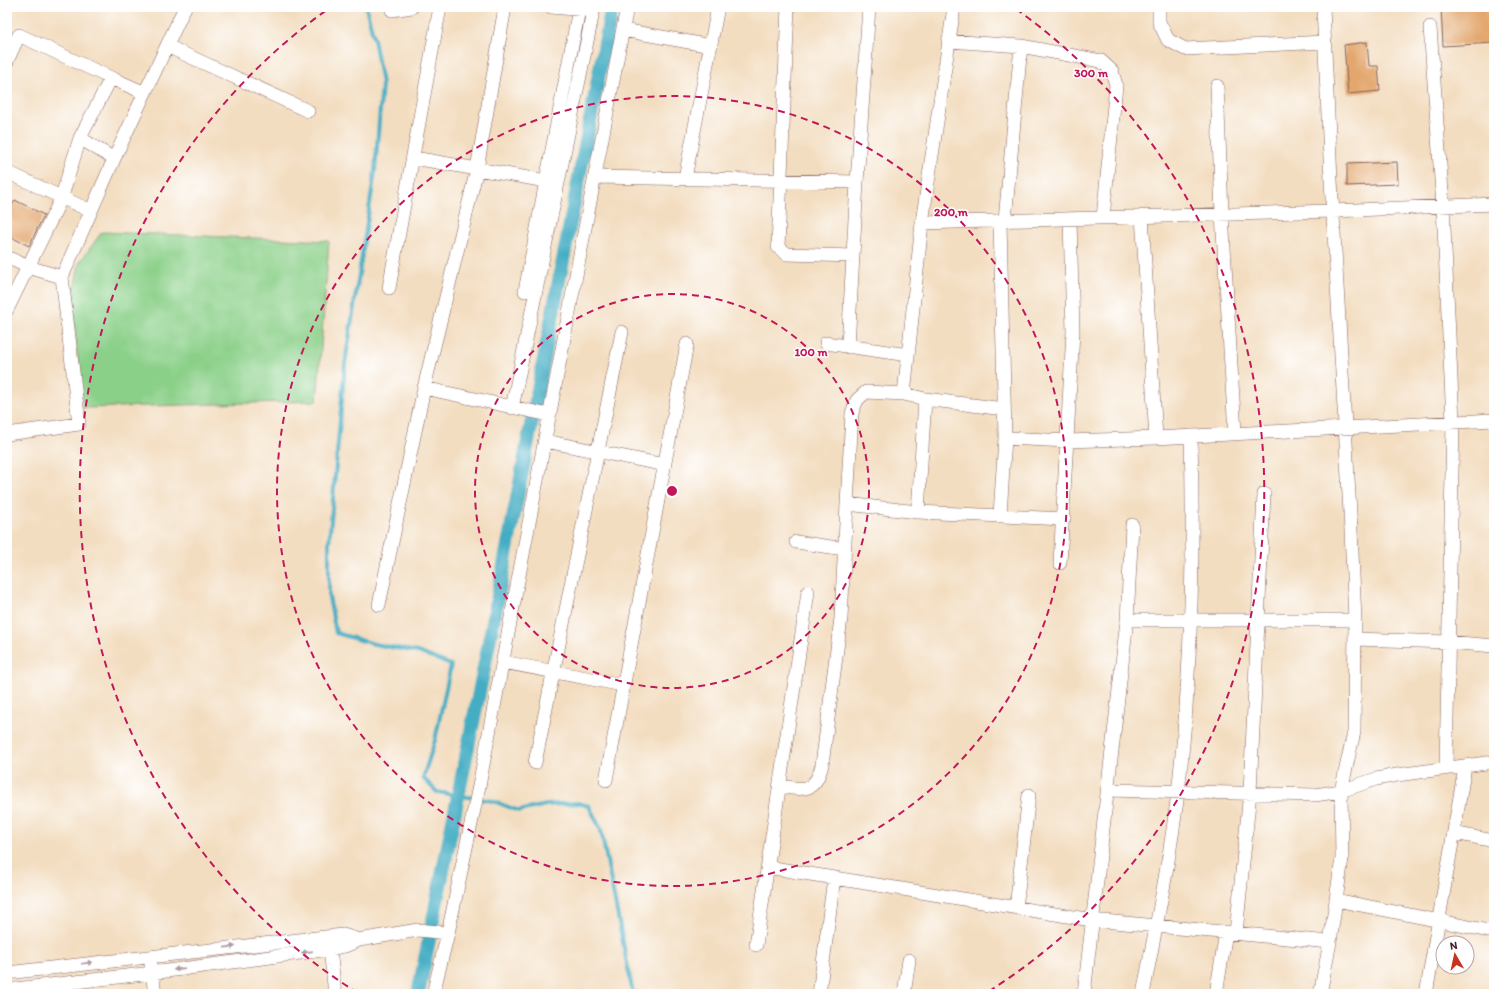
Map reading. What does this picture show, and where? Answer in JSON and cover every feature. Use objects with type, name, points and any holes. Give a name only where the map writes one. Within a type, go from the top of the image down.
[{"type":"street","points":[[7,434],[78,424],[62,277],[114,159],[185,7]]},
{"type":"street","points":[[392,10],[412,7]]},
{"type":"street","points":[[389,288],[414,158],[440,7]]},
{"type":"street","points":[[379,605],[424,388],[477,169],[505,7]]},
{"type":"street","points":[[516,408],[594,9],[551,7]]},
{"type":"street","points":[[433,994],[444,932],[475,808],[545,441],[544,414],[595,177],[627,7]]},
{"type":"street","points":[[685,178],[718,7]]},
{"type":"street","points":[[788,7],[778,247],[786,254],[853,256]]},
{"type":"street","points":[[848,347],[869,7]]},
{"type":"street","points":[[904,394],[922,223],[954,7]]},
{"type":"street","points":[[1159,7],[1160,22],[1168,40],[1185,49],[1325,42]]},
{"type":"street","points":[[1320,994],[1330,942],[1342,858],[1341,791],[1354,732],[1355,639],[1346,427],[1333,211],[1324,7]]},
{"type":"street","points":[[524,291],[579,8]]},
{"type":"street","points":[[1430,27],[1443,206],[1453,422],[1446,768]]},
{"type":"street","points":[[623,30],[711,46]]},
{"type":"street","points":[[7,61],[13,33],[145,93]]},
{"type":"street","points":[[948,41],[1021,46],[1101,61],[1112,71],[1116,85],[1116,99],[1103,218]]},
{"type":"street","points":[[167,46],[308,111]]},
{"type":"street","points":[[1000,515],[1005,438],[1002,221],[1021,46]]},
{"type":"street","points":[[7,310],[61,199],[80,138],[112,78]]},
{"type":"street","points":[[1217,86],[1222,214],[1235,433]]},
{"type":"street","points":[[80,138],[114,159]]},
{"type":"street","points":[[414,158],[546,181]]},
{"type":"street","points":[[7,172],[61,199],[91,211]]},
{"type":"street","points":[[595,177],[857,182]]},
{"type":"street","points":[[922,223],[1333,211],[1494,204]]},
{"type":"street","points":[[1142,216],[1156,438]]},
{"type":"street","points":[[1060,563],[1064,518],[1073,332],[1070,219]]},
{"type":"street","points":[[7,257],[28,267],[62,277]]},
{"type":"street","points":[[535,763],[622,332]]},
{"type":"street","points":[[826,343],[908,355]]},
{"type":"street","points":[[606,780],[687,344]]},
{"type":"street","points":[[424,388],[544,414]]},
{"type":"street","points":[[779,786],[800,789],[808,788],[815,784],[819,775],[841,618],[852,413],[857,400],[866,392],[904,394],[925,399],[1004,409]]},
{"type":"street","points":[[918,512],[925,399]]},
{"type":"street","points":[[1005,438],[1068,441],[1156,438],[1494,420]]},
{"type":"street","points":[[1143,994],[1178,792],[1192,620],[1193,509],[1191,436]]},
{"type":"street","points":[[545,441],[665,465]]},
{"type":"street","points":[[1216,994],[1231,933],[1250,792],[1264,494]]},
{"type":"street","points":[[847,504],[918,512],[1064,518]]},
{"type":"street","points":[[1084,994],[1127,620],[1132,525]]},
{"type":"street","points":[[796,542],[845,549]]},
{"type":"street","points":[[756,945],[808,592]]},
{"type":"street","points":[[1127,620],[1355,620]]},
{"type":"street","points":[[1355,639],[1448,642],[1494,646]]},
{"type":"street","points":[[503,662],[623,685]]},
{"type":"street","points":[[1107,790],[1250,792],[1315,795],[1341,791],[1376,779],[1494,762]]},
{"type":"street","points":[[1426,994],[1465,767]]},
{"type":"street","points":[[1016,908],[1029,795]]},
{"type":"street","points":[[1454,833],[1494,841]]},
{"type":"street","points":[[767,867],[1092,920],[1330,942]]},
{"type":"street","points":[[818,994],[834,878]]},
{"type":"street","points":[[1336,900],[1494,932]]},
{"type":"street","points":[[7,990],[63,989],[152,973],[330,949],[344,946],[359,940],[418,930],[444,932]]},
{"type":"street","points":[[7,973],[342,935],[359,940]]},
{"type":"street","points":[[330,949],[335,994]]},
{"type":"street","points":[[150,956],[155,994]]},
{"type":"street","points":[[904,994],[909,960]]},
{"type":"street","points":[[60,966],[63,989]]},
{"type":"green space","points":[[102,232],[329,241],[317,401],[83,408],[72,301],[79,263]]},
{"type":"building","points":[[1441,7],[1494,7],[1494,43],[1443,46]]},
{"type":"building","points":[[1367,42],[1369,66],[1378,66],[1380,91],[1348,94],[1344,45]]},
{"type":"building","points":[[1397,162],[1398,184],[1347,186],[1347,164]]},
{"type":"building","points":[[15,200],[44,215],[29,246],[7,235],[7,215]]},
{"type":"waterway","points":[[366,7],[374,39],[382,84],[375,171],[345,364],[329,543],[329,597],[336,633],[374,644],[418,652],[451,665],[435,740],[423,778],[437,792],[493,801],[519,811],[546,805],[578,803],[589,806],[601,830],[633,994]]},
{"type":"waterway","points":[[418,994],[488,648],[612,7]]}]
